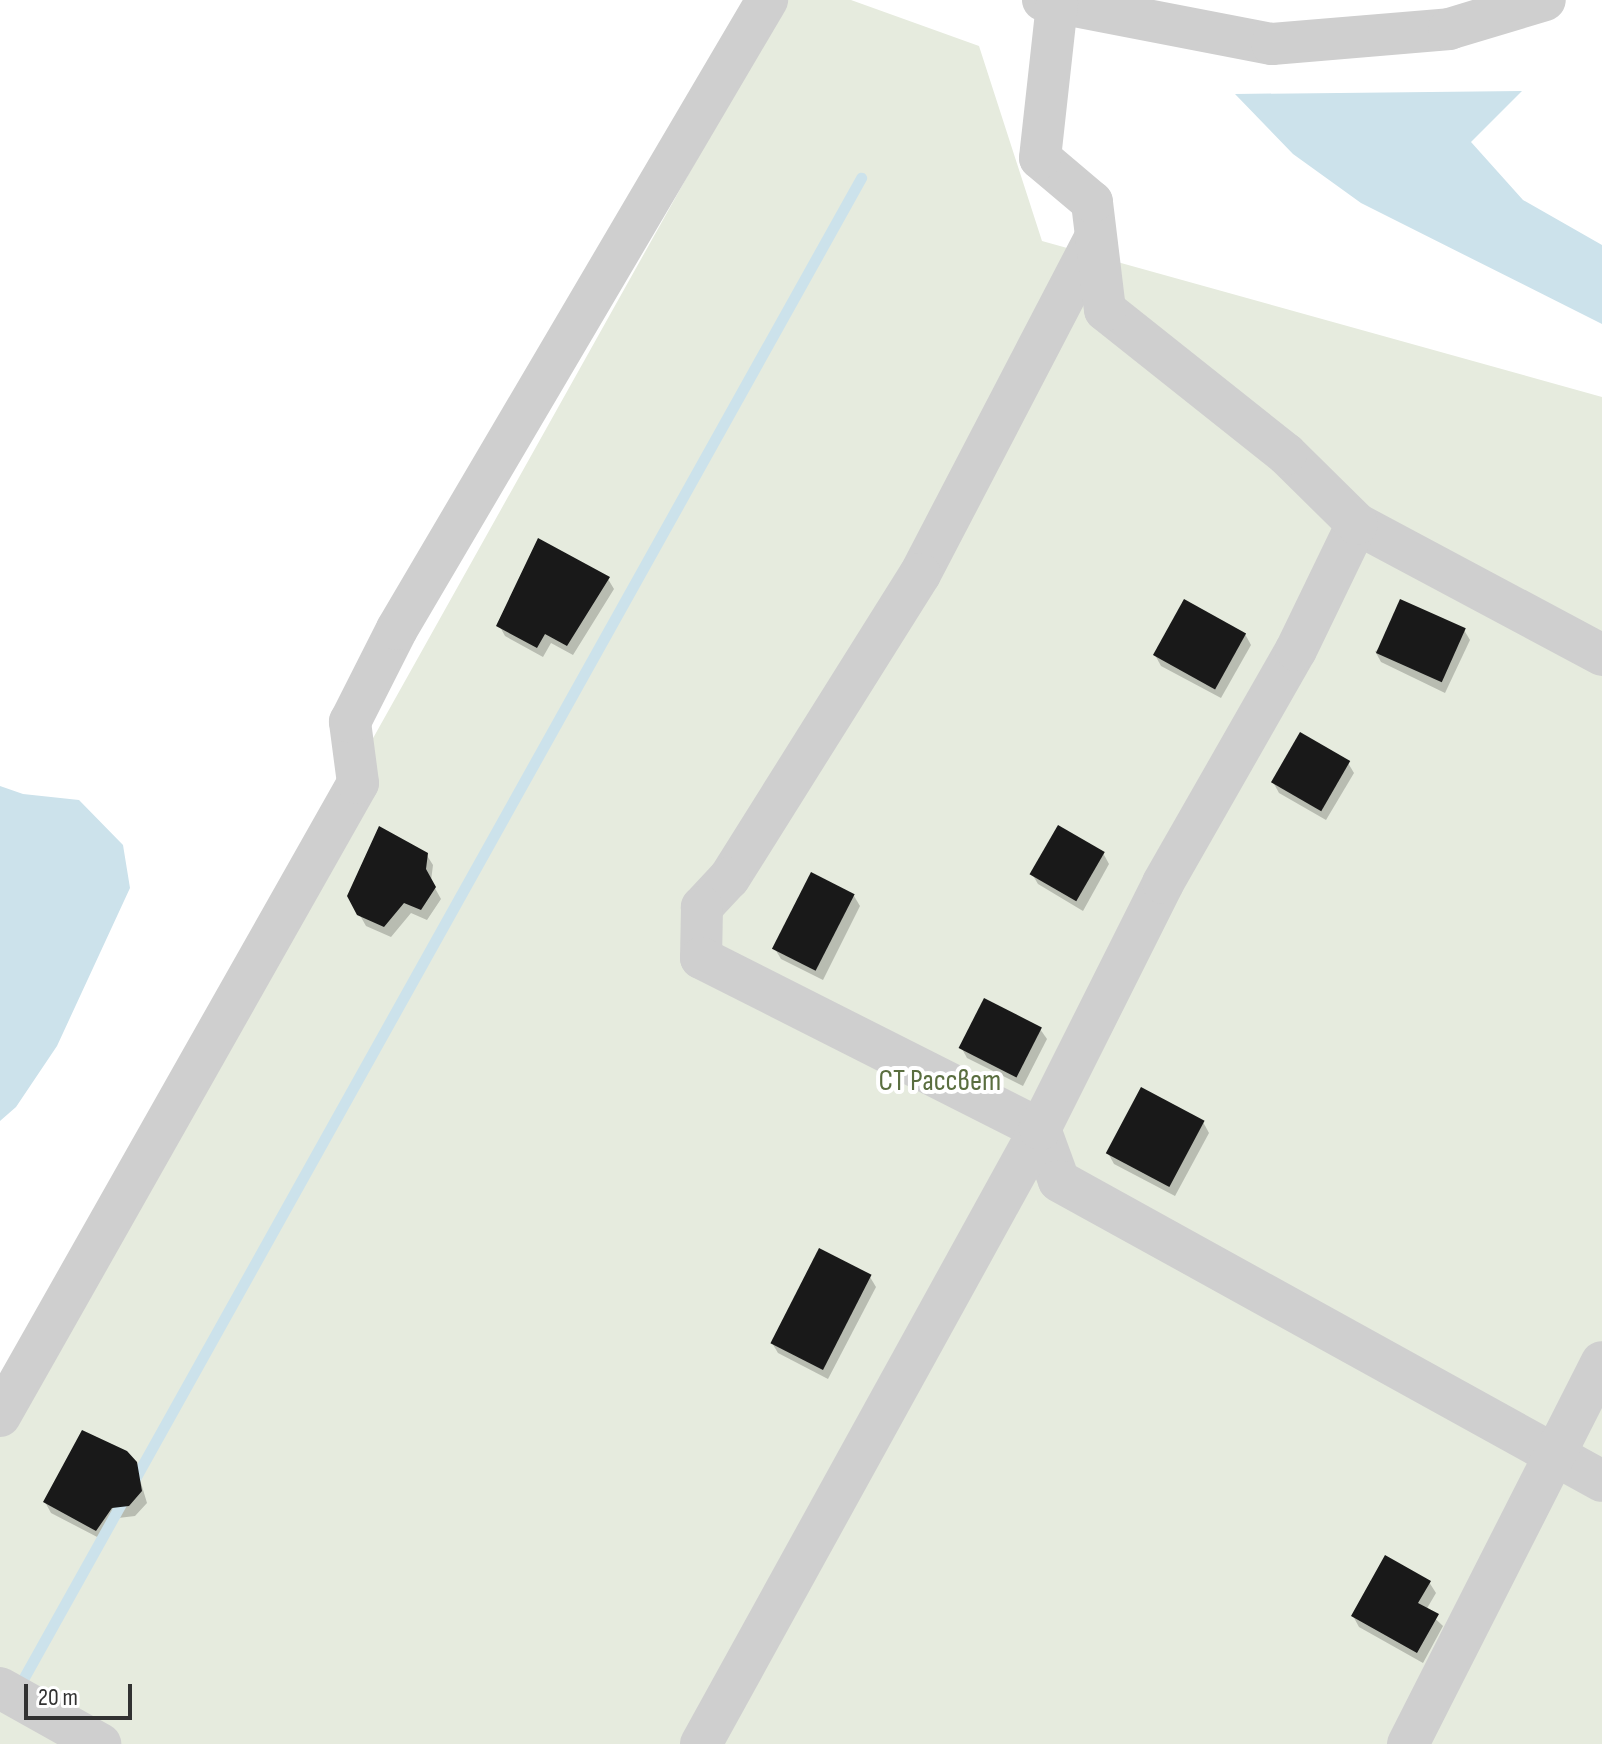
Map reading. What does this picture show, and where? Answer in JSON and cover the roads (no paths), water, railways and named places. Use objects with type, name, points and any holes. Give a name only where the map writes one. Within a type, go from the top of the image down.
[{"type":"street","points":[[0,1416],[358,783],[350,722],[397,629],[767,0]]},
{"type":"street","points":[[1545,0],[1449,29],[1272,44],[1050,2],[1040,158],[1092,202],[1094,240],[1105,310],[1286,454],[1357,524],[1602,655]]},
{"type":"street","points":[[1094,240],[920,574],[729,878],[702,907],[701,958],[1040,1129],[1059,1181],[1602,1481]]},
{"type":"street","points":[[701,1744],[1040,1129],[1163,883],[1296,650],[1357,524]]},
{"type":"street","points":[[1408,1744],[1602,1362]]},
{"type":"street","points":[[0,1688],[100,1744]]},
{"type":"water","points":[[1522,91],[1471,142],[1523,200],[1602,245],[1602,324],[1361,203],[1293,154],[1235,94]]},
{"type":"water","points":[[0,786],[23,794],[79,800],[123,845],[130,888],[57,1046],[16,1107],[0,1121]]},
{"type":"waterway","points":[[17,1690],[861,178]]},
{"type":"park label","name":"СТ Рассвет","points":[[940,1081]]}]
